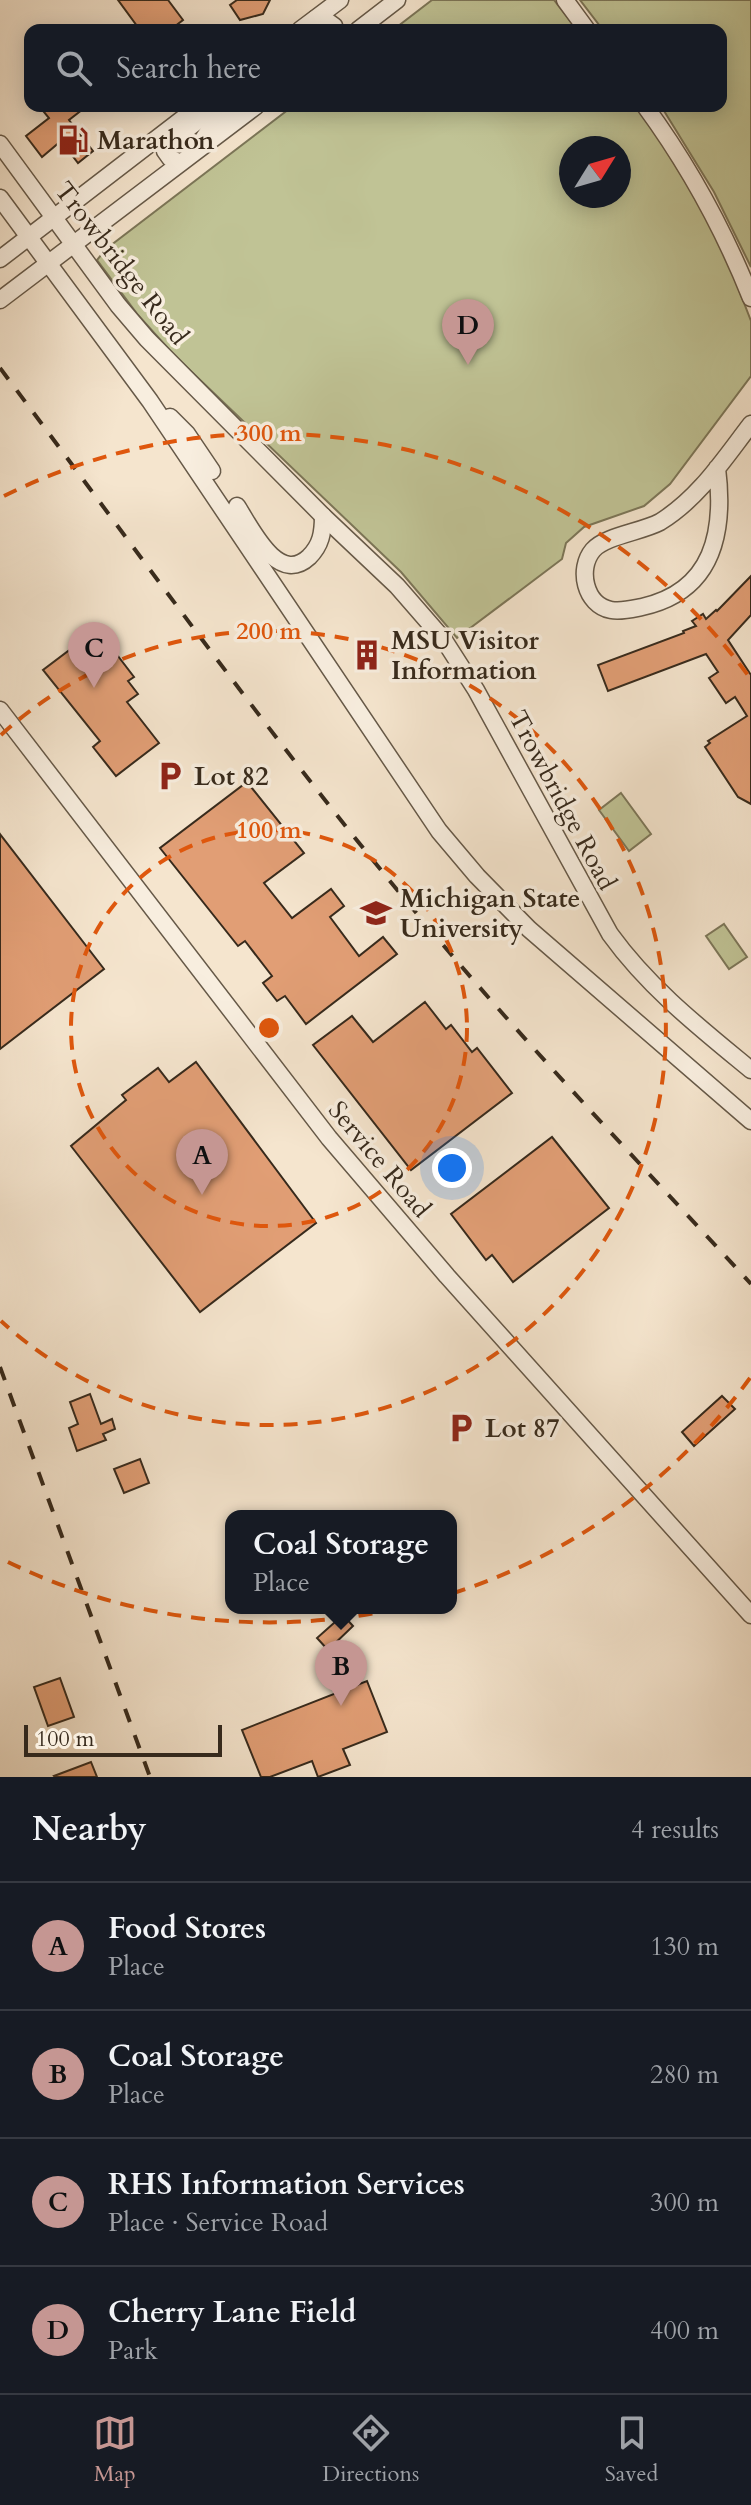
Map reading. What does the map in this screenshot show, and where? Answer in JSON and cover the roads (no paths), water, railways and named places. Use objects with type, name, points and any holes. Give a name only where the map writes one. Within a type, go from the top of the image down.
[{"type":"street","points":[[308,24],[340,0]]},
{"type":"street","points":[[366,24],[397,0]]},
{"type":"street","points":[[565,0],[583,24]]},
{"type":"street","points":[[315,19],[332,24]]},
{"type":"street","points":[[0,259],[191,112]]},
{"type":"street","points":[[186,158],[170,158],[165,151],[167,145],[209,112]]},
{"type":"street","points":[[186,158],[212,126],[230,112]]},
{"type":"street","points":[[0,300],[248,112]]},
{"type":"street","points":[[649,112],[703,193],[751,298]]},
{"type":"street","name":"Trowbridge Road","points":[[0,144],[118,305],[147,339],[397,586],[444,640],[476,690],[592,905],[632,965],[661,995],[751,1070]]},
{"type":"street","points":[[0,198],[232,518],[410,790],[458,854],[529,929],[750,1117]]},
{"type":"street","points":[[150,401],[187,434],[269,554],[280,563],[290,566],[305,561],[316,549],[323,534],[323,516]]},
{"type":"street","points":[[717,468],[721,495],[718,536],[714,550],[694,578],[671,596],[644,607],[612,610],[597,602],[590,594],[584,571],[591,553],[603,543],[643,530],[676,511],[692,498],[751,424]]},
{"type":"street","name":"Service Road","points":[[0,710],[329,1138],[447,1276],[751,1615]]},
{"type":"railway","points":[[0,368],[260,717],[368,854],[503,1014],[751,1284]]},
{"type":"railway","points":[[0,1367],[150,1777]]},
{"type":"place","name":"Marathon","points":[[73,140]]},
{"type":"place","name":"Cherry Lane Field","points":[[468,365]]},
{"type":"place","name":"MSU Visitor Information","points":[[367,655]]},
{"type":"place","name":"RHS Information Services","points":[[94,688]]},
{"type":"place","name":"Lot 82","points":[[170,776]]},
{"type":"place","name":"Michigan State University","points":[[376,913]]},
{"type":"place","name":"Food Stores","points":[[202,1195]]},
{"type":"place","name":"Lot 87","points":[[461,1428]]},
{"type":"place","name":"Coal Storage","points":[[341,1706]]}]
